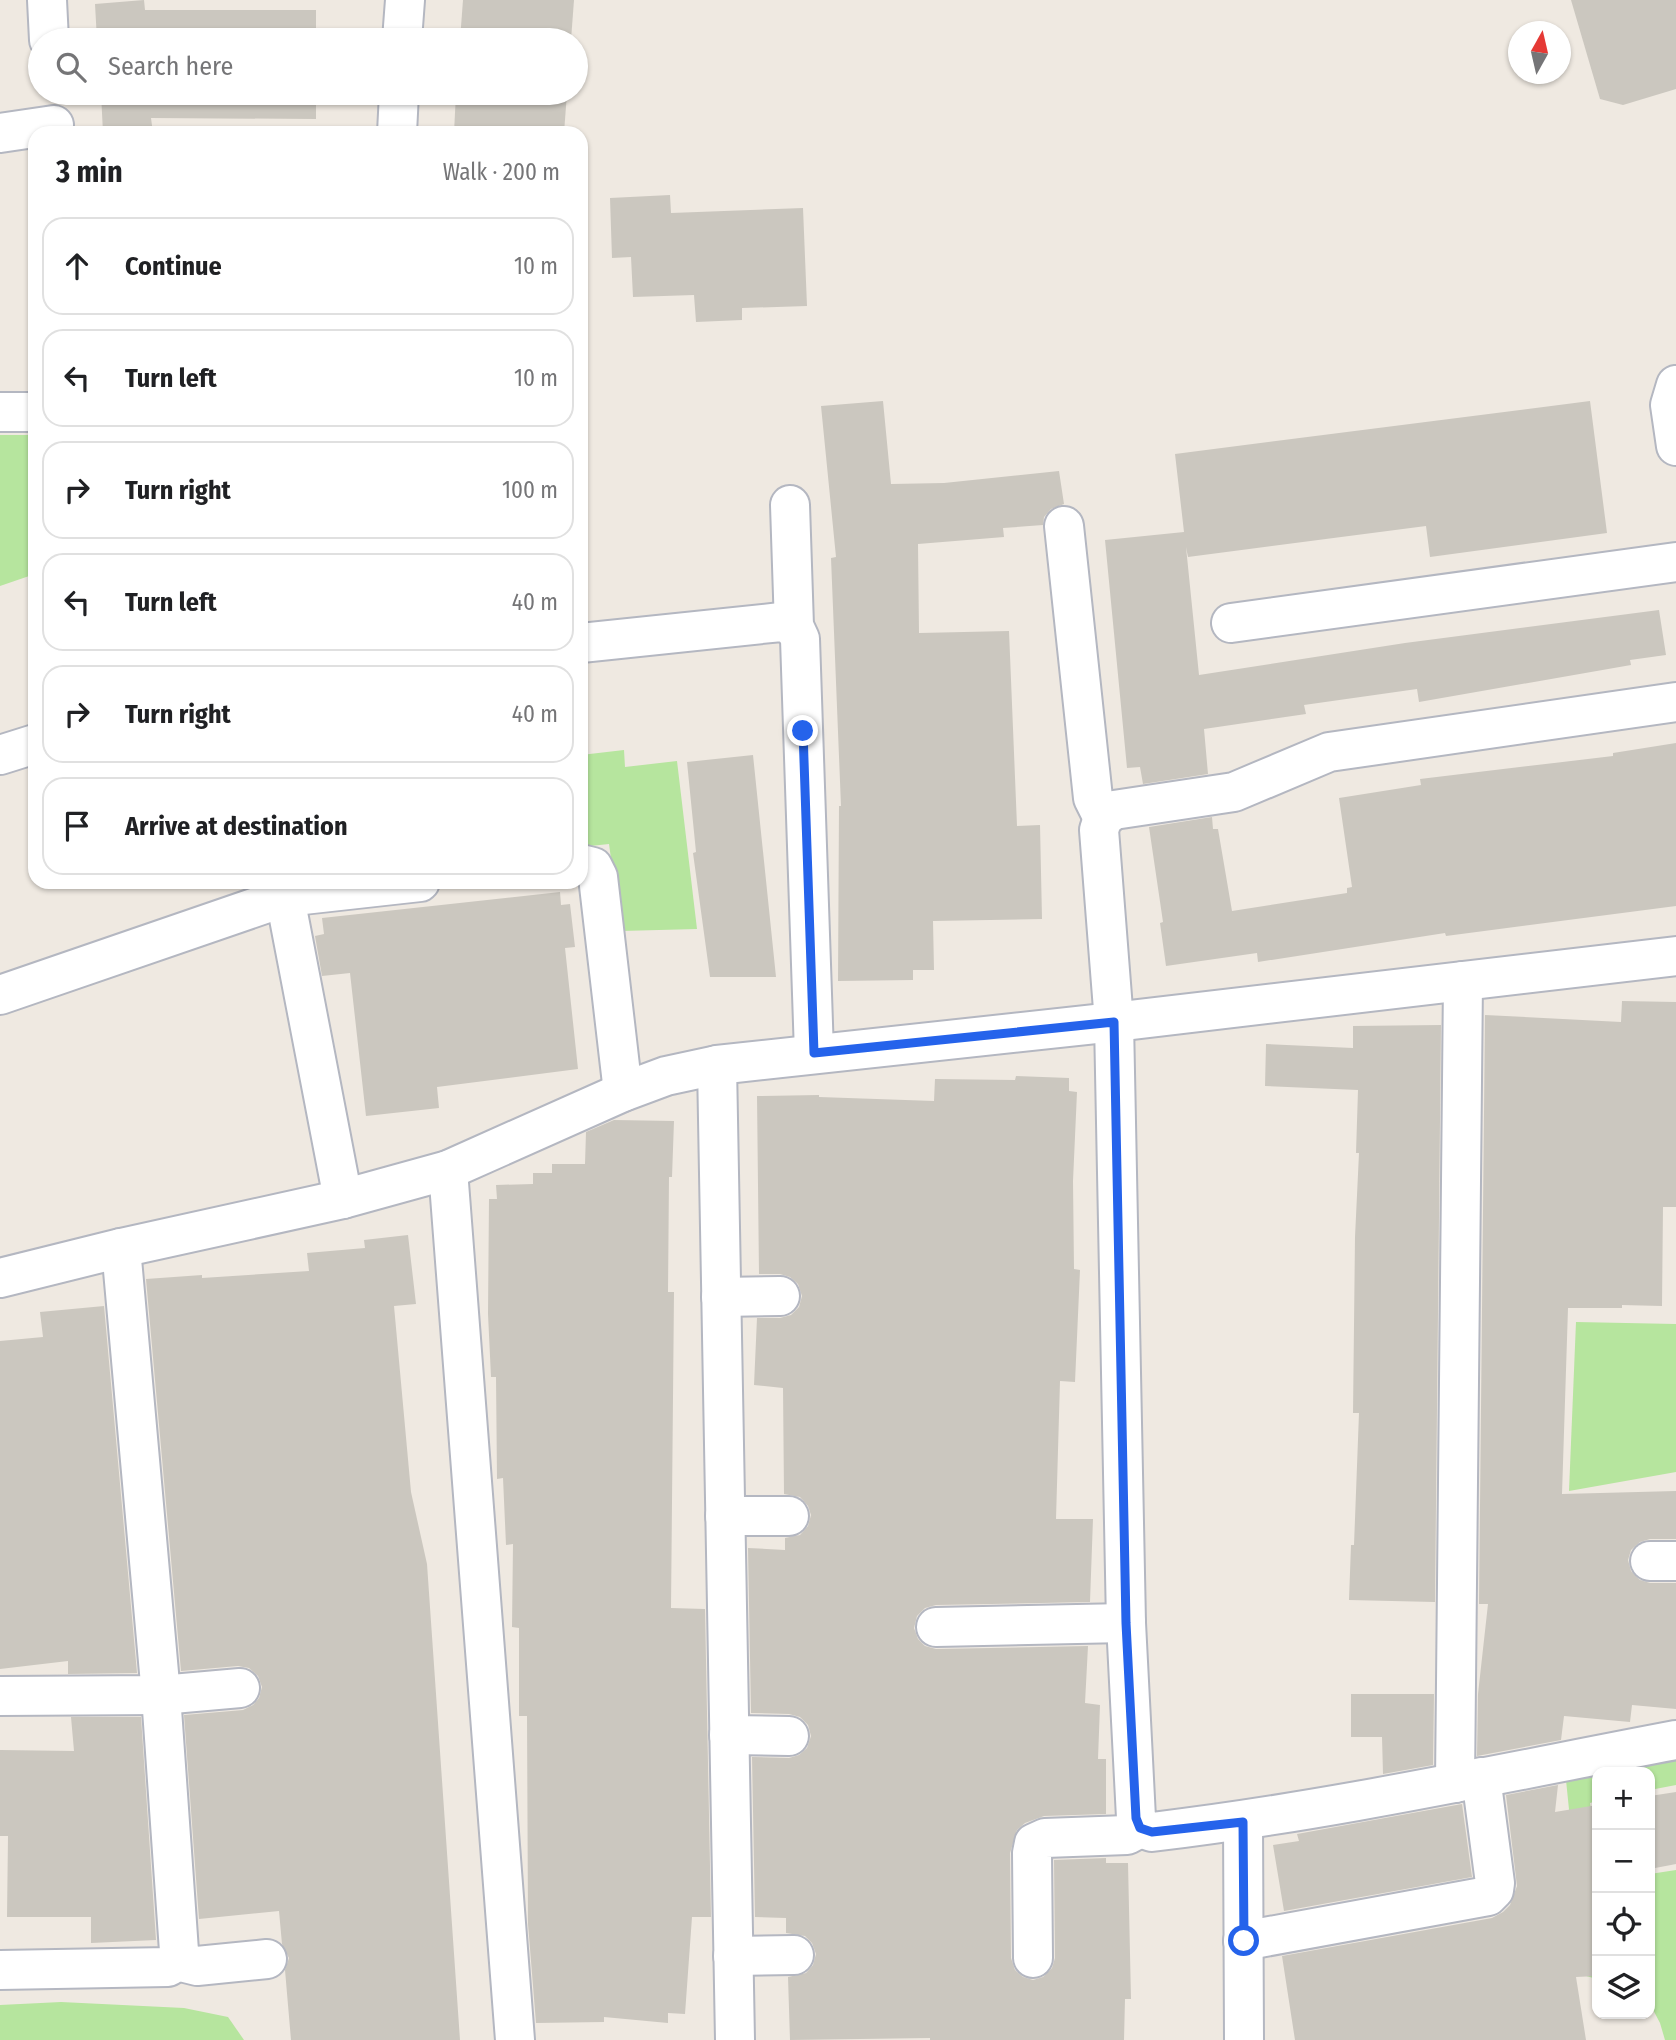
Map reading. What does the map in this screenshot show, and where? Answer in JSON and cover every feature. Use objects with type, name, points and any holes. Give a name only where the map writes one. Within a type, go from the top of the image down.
[{"type":"street","points":[[47,0],[48,28]]},
{"type":"street","points":[[403,28],[405,0]]},
{"type":"street","points":[[397,126],[398,105]]},
{"type":"street","points":[[0,133],[54,117]]},
{"type":"street","points":[[1676,385],[1670,405],[1676,446]]},
{"type":"street","points":[[0,412],[28,412]]},
{"type":"street","points":[[790,505],[794,626],[800,639],[814,1053]]},
{"type":"street","points":[[1064,526],[1093,798],[1103,818]]},
{"type":"street","points":[[1231,623],[1676,562]]},
{"type":"street","points":[[588,642],[781,622],[794,626]]},
{"type":"street","points":[[1140,1828],[1136,1818],[1126,1623],[1114,1022],[1099,830],[1103,818],[1114,810],[1234,792],[1329,752],[1676,702]]},
{"type":"street","points":[[0,755],[28,746]]},
{"type":"street","points":[[588,866],[593,867],[598,877],[622,1091]]},
{"type":"street","points":[[0,995],[284,889],[343,1199]]},
{"type":"street","points":[[0,1278],[343,1199],[448,1170],[622,1091],[666,1076],[718,1065],[1676,956]]},
{"type":"street","points":[[1244,1941],[1488,1896],[1494,1890],[1495,1883],[1468,1780],[1463,981]]},
{"type":"street","points":[[718,1065],[735,2040]]},
{"type":"street","points":[[448,1170],[514,2040]]},
{"type":"street","points":[[0,1970],[168,1967],[177,1961],[179,1951],[161,1695],[121,1248]]},
{"type":"street","points":[[721,1297],[780,1296]]},
{"type":"street","points":[[725,1516],[789,1516]]},
{"type":"street","points":[[936,1627],[1126,1623]]},
{"type":"street","points":[[0,1696],[161,1695],[240,1688]]},
{"type":"street","points":[[729,1735],[789,1736]]},
{"type":"street","points":[[1033,1958],[1032,1853],[1034,1843],[1045,1838],[1127,1835],[1140,1828],[1152,1832],[1243,1822],[1676,1740]]},
{"type":"street","points":[[1243,1822],[1244,2040]]},
{"type":"street","points":[[733,1956],[793,1955]]},
{"type":"street","points":[[177,1961],[197,1966],[267,1959]]},
{"type":"green space","points":[[0,435],[28,435],[28,576],[0,586]]},
{"type":"green space","points":[[624,750],[625,767],[677,761],[697,929],[621,931],[609,844],[588,846],[588,754]]},
{"type":"green space","points":[[1576,1322],[1676,1324],[1676,1472],[1569,1491]]},
{"type":"green space","points":[[1676,1758],[1676,1785],[1655,1789],[1655,1767],[1631,1767]]},
{"type":"green space","points":[[1592,1775],[1592,1978],[1586,1976],[1566,1780]]},
{"type":"green space","points":[[1676,1870],[1676,2040],[1665,2040],[1655,2014],[1655,1873]]},
{"type":"green space","points":[[61,2002],[184,2008],[228,2017],[244,2040],[0,2040],[0,2005]]},
{"type":"building","points":[[144,0],[145,10],[316,10],[316,28],[96,28],[95,4]]},
{"type":"building","points":[[463,0],[574,0],[572,28],[461,28]]},
{"type":"building","points":[[1571,0],[1676,0],[1676,89],[1623,105],[1600,99]]},
{"type":"building","points":[[102,105],[316,105],[316,119],[151,118],[152,126],[103,126]]},
{"type":"building","points":[[455,105],[566,105],[565,126],[454,126]]},
{"type":"building","points":[[670,195],[671,213],[803,208],[807,306],[742,308],[742,320],[696,322],[694,295],[633,297],[631,257],[612,258],[610,198]]},
{"type":"building","points":[[883,401],[891,484],[944,483],[1059,471],[1064,504],[1051,509],[1044,517],[1043,525],[1003,528],[1004,537],[918,544],[919,633],[1009,631],[1017,826],[1040,825],[1042,919],[933,921],[934,970],[913,970],[913,980],[838,981],[841,806],[831,558],[836,557],[821,406]]},
{"type":"building","points":[[1590,401],[1607,533],[1430,557],[1426,526],[1188,557],[1186,547],[1199,675],[1405,643],[1659,610],[1666,655],[1630,660],[1631,665],[1419,702],[1417,689],[1304,705],[1306,714],[1204,729],[1208,774],[1143,784],[1140,767],[1127,768],[1105,540],[1184,532],[1175,454]]},
{"type":"building","points":[[1676,743],[1676,906],[1446,936],[1445,933],[1258,962],[1257,953],[1166,966],[1160,923],[1163,922],[1149,827],[1212,817],[1213,829],[1218,829],[1232,911],[1347,893],[1347,888],[1352,887],[1339,798],[1421,785],[1420,779],[1613,756],[1613,753]]},
{"type":"building","points":[[753,755],[776,977],[710,977],[693,853],[696,852],[687,762]]},
{"type":"building","points":[[560,892],[561,905],[570,904],[575,947],[565,948],[578,1069],[437,1087],[439,1108],[366,1116],[350,973],[322,976],[315,936],[324,934],[322,918]]},
{"type":"building","points":[[1622,1001],[1676,1002],[1676,1207],[1663,1207],[1662,1306],[1568,1308],[1562,1494],[1676,1491],[1676,1539],[1650,1539],[1640,1542],[1631,1550],[1628,1560],[1631,1571],[1640,1580],[1650,1583],[1676,1583],[1676,1709],[1632,1705],[1630,1722],[1564,1716],[1561,1740],[1477,1756],[1478,1694],[1488,1604],[1479,1604],[1485,1015],[1621,1022]]},
{"type":"building","points":[[1441,1025],[1435,1602],[1349,1600],[1359,1413],[1353,1413],[1358,1090],[1265,1086],[1266,1044],[1353,1048],[1353,1026]]},
{"type":"building","points":[[1016,1076],[1069,1078],[1069,1091],[1077,1092],[1073,1181],[1074,1269],[1080,1270],[1075,1382],[1060,1381],[1056,1519],[1093,1519],[1090,1602],[936,1605],[925,1608],[917,1616],[914,1628],[918,1639],[925,1646],[936,1649],[1088,1646],[1085,1703],[1100,1705],[1098,1759],[1106,1759],[1106,1814],[1044,1816],[1025,1823],[1017,1830],[1010,1853],[1011,1958],[1015,1970],[1023,1977],[1033,1980],[1043,1977],[1052,1968],[1055,1958],[1054,1860],[1106,1858],[1106,1863],[1128,1863],[1131,1999],[1125,1999],[1124,2040],[790,2040],[788,1977],[806,1973],[813,1965],[816,1954],[812,1943],[805,1936],[786,1933],[786,1918],[755,1917],[752,1757],[789,1758],[799,1755],[807,1748],[811,1736],[808,1725],[800,1717],[751,1713],[748,1548],[785,1550],[785,1538],[800,1535],[808,1526],[811,1515],[808,1506],[800,1497],[784,1494],[783,1388],[754,1385],[757,1318],[791,1315],[799,1307],[802,1296],[798,1284],[790,1277],[759,1274],[757,1096],[819,1095],[934,1101],[935,1079],[1015,1080]]},
{"type":"building","points":[[614,1120],[674,1121],[672,1177],[669,1177],[668,1292],[674,1292],[671,1608],[705,1609],[711,1917],[692,1917],[685,2014],[668,2013],[668,2023],[604,2017],[604,2022],[536,2023],[528,1924],[527,1716],[519,1716],[519,1628],[512,1627],[513,1544],[506,1545],[503,1478],[497,1479],[496,1377],[491,1377],[488,1314],[489,1199],[497,1199],[496,1185],[533,1184],[533,1173],[552,1173],[552,1164],[585,1164],[586,1132]]},
{"type":"building","points":[[408,1235],[416,1304],[394,1306],[411,1492],[427,1564],[460,2040],[291,2040],[285,1970],[289,1958],[282,1944],[279,1911],[199,1919],[184,1715],[243,1710],[259,1698],[262,1687],[258,1676],[249,1668],[238,1666],[181,1671],[146,1279],[309,1271],[307,1253],[365,1248],[364,1240]]},
{"type":"building","points":[[104,1306],[137,1673],[68,1674],[68,1661],[0,1669],[0,1341],[43,1337],[40,1312]]},
{"type":"building","points":[[1351,1694],[1434,1694],[1433,1765],[1383,1774],[1382,1737],[1351,1737]]},
{"type":"building","points":[[71,1717],[141,1717],[156,1940],[91,1943],[91,1917],[7,1917],[8,1836],[0,1836],[0,1750],[74,1751]]},
{"type":"building","points":[[1558,1785],[1555,1812],[1592,1806],[1592,1976],[1576,1977],[1586,2040],[1295,2040],[1282,1956],[1492,1918],[1510,1905],[1517,1886],[1506,1795]]},
{"type":"building","points":[[1676,1792],[1676,1864],[1655,1868],[1655,1830],[1655,1795]]},
{"type":"building","points":[[1462,1804],[1472,1877],[1284,1911],[1273,1845],[1299,1841],[1297,1834]]},
{"type":"route","points":[[803,731],[814,1053],[1114,1022],[1126,1623],[1136,1818],[1140,1828],[1152,1832],[1243,1822],[1244,1941]]}]
